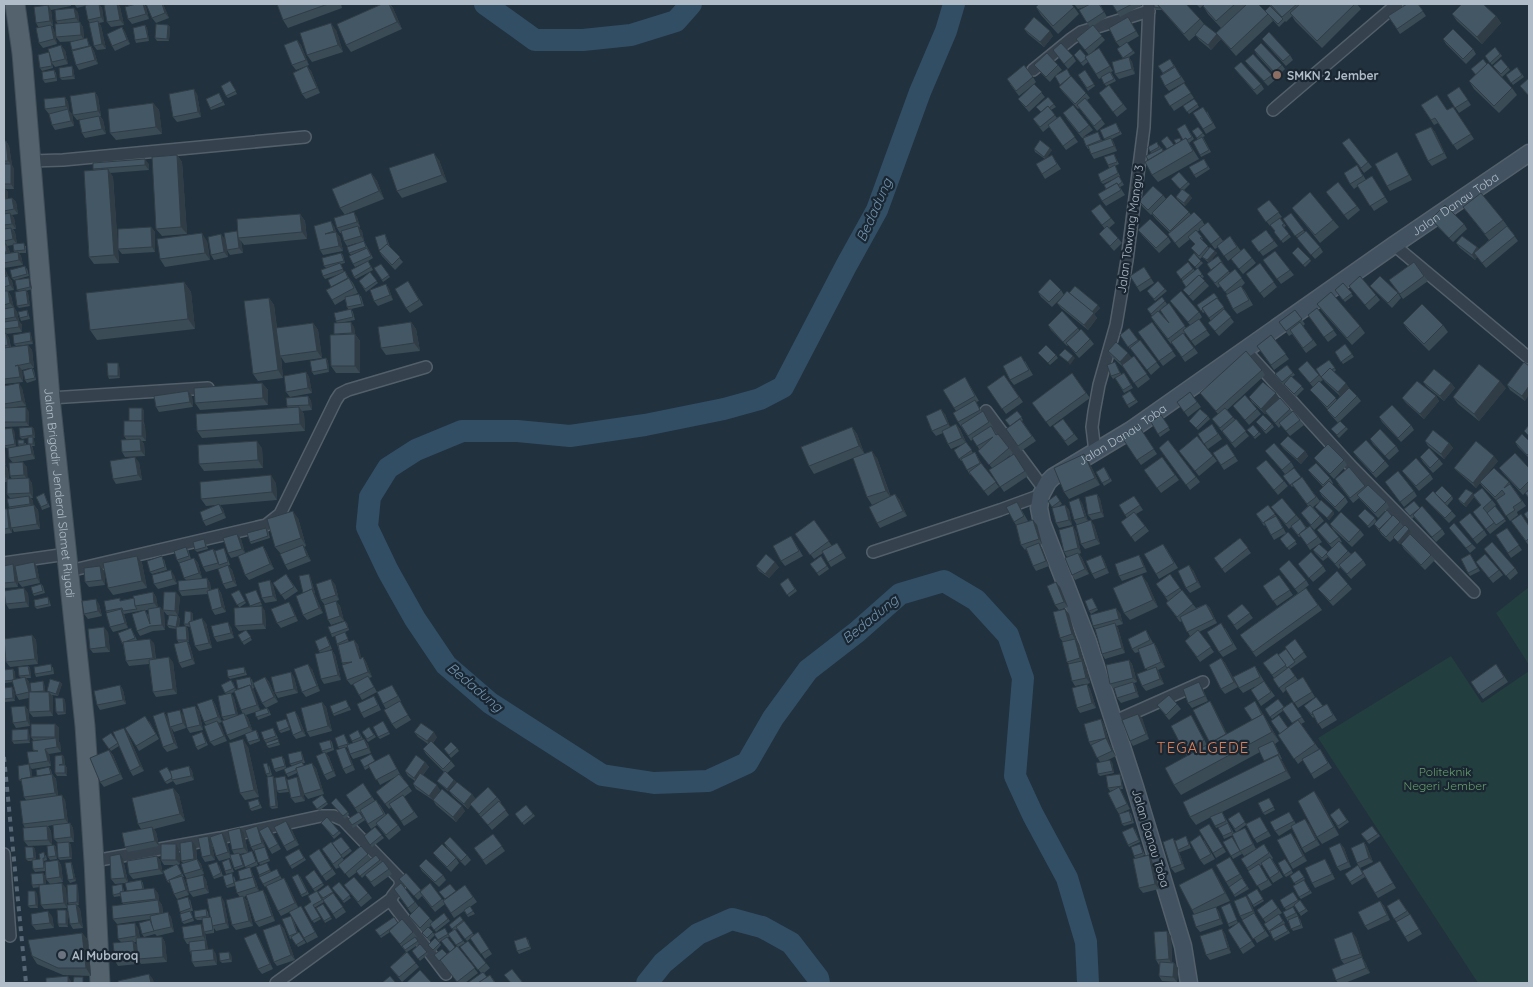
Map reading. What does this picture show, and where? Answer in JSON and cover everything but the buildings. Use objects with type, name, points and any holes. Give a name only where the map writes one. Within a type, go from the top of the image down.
[{"type":"main road","name":"Jalan Brigadir Jenderal Slamet Riyadi","points":[[15,4],[22,53],[50,398],[85,726],[100,983]]},
{"type":"main road","name":"Jalan Danau Toba","points":[[1189,983],[1183,946],[1138,796],[1088,642],[1042,523],[1040,508],[1042,492],[1048,482],[1060,473],[1131,430],[1394,245],[1529,153]]},
{"type":"street","points":[[1273,110],[1397,4]]},
{"type":"street","points":[[1033,70],[1071,38],[1081,32],[1149,7]]},
{"type":"street","name":"Jalan Tawang Mangu 3","points":[[1095,452],[1092,428],[1094,412],[1099,385],[1116,325],[1127,260],[1144,127],[1149,7]]},
{"type":"street","points":[[30,161],[63,160],[305,137]]},
{"type":"street","points":[[1394,245],[1529,358]]},
{"type":"street","points":[[1245,350],[1350,465],[1474,592]]},
{"type":"street","points":[[4,563],[68,563],[266,525],[280,514],[340,394],[426,367]]},
{"type":"street","points":[[50,398],[218,388]]},
{"type":"street","points":[[873,552],[1000,510],[1042,492],[986,411]]},
{"type":"street","points":[[1114,722],[1203,682]]},
{"type":"street","points":[[94,861],[220,838],[322,816],[334,816],[343,820],[399,878],[401,885],[391,900],[276,983]]},
{"type":"street","points":[[4,854],[10,936]]},
{"type":"street","points":[[391,900],[446,974]]},
{"type":"green space","points":[[1529,587],[1529,665],[1496,613]]},
{"type":"green space","name":"Politeknik Negeri Jember","points":[[1451,656],[1482,703],[1529,671],[1529,983],[1478,983],[1318,738]]},
{"type":"waterway","name":"Bedadung","points":[[485,4],[535,40],[583,40],[631,35],[676,21],[691,4]]},
{"type":"waterway","name":"Bedadung","points":[[954,4],[946,31],[920,92],[877,210],[783,387],[760,399],[724,409],[645,425],[570,436],[517,431],[462,431],[416,450],[388,468],[370,497],[367,527],[388,571],[415,619],[446,665],[490,703],[602,775],[654,783],[708,781],[747,763],[773,718],[808,670],[857,632],[900,594],[944,581],[976,600],[1008,635],[1023,678],[1015,776],[1033,815],[1067,878],[1086,942],[1088,983]]},
{"type":"waterway","name":"Bedadung","points":[[647,983],[663,963],[698,934],[732,919],[762,927],[791,943],[818,978],[819,983]]},
{"type":"railway","points":[[4,757],[26,983]]},
{"type":"place","name":"SMKN 2 Jember","points":[[1277,75]]},
{"type":"place","name":"Al Mubaroq","points":[[62,955]]},
{"type":"district","name":"TEGALGEDE","points":[[1203,747]]}]
